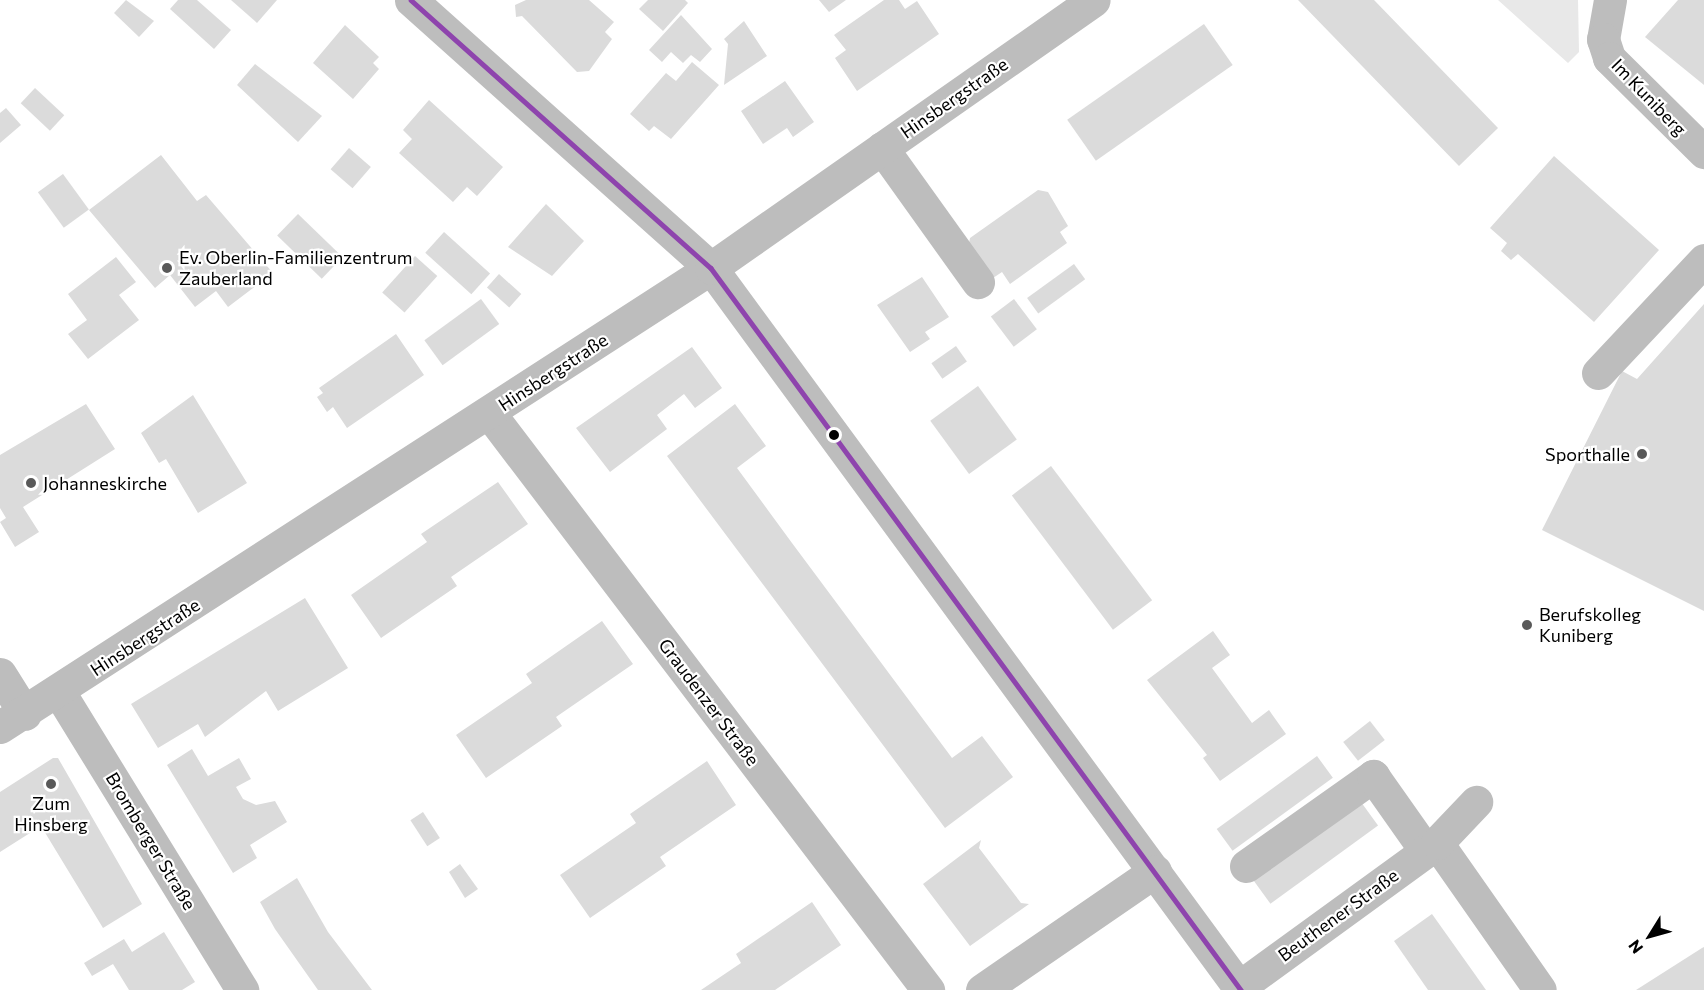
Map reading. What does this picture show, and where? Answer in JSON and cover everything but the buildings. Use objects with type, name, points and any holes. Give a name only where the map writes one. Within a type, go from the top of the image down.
[{"type":"street","points":[[411,0],[711,268],[1240,988]]},
{"type":"street","name":"Hinsbergstraße","points":[[13,720],[490,414],[711,268],[1094,0]]},
{"type":"street","name":"Im Kuniberg","points":[[1610,0],[1603,39],[1609,58],[1704,152]]},
{"type":"street","points":[[882,148],[978,282]]},
{"type":"street","points":[[1599,373],[1704,260]]},
{"type":"street","name":"Graudenzer Straße","points":[[490,414],[928,990]]},
{"type":"street","points":[[0,674],[13,720]]},
{"type":"street","name":"Bromberger Straße","points":[[59,692],[242,990]]},
{"type":"street","points":[[1246,866],[1372,776],[1431,847],[1540,990]]},
{"type":"street","name":"Beuthener Straße","points":[[1240,988],[1431,847],[1476,801]]},
{"type":"street","points":[[982,990],[1155,871]]},
{"type":"shaded area","points":[[1498,0],[1578,0],[1579,52],[1568,63]]},
{"type":"transit line","points":[[411,0],[711,268],[1241,990]]},
{"type":"place","name":"Ev. Oberlin-Familienzentrum Zauberland","points":[[167,268]]},
{"type":"place","name":"Sporthalle","points":[[1642,454]]},
{"type":"place","name":"Johanneskirche","points":[[31,483]]},
{"type":"place","name":"Berufskolleg Kuniberg","points":[[1527,625]]},
{"type":"place","name":"Zum Hinsberg","points":[[51,784]]}]
